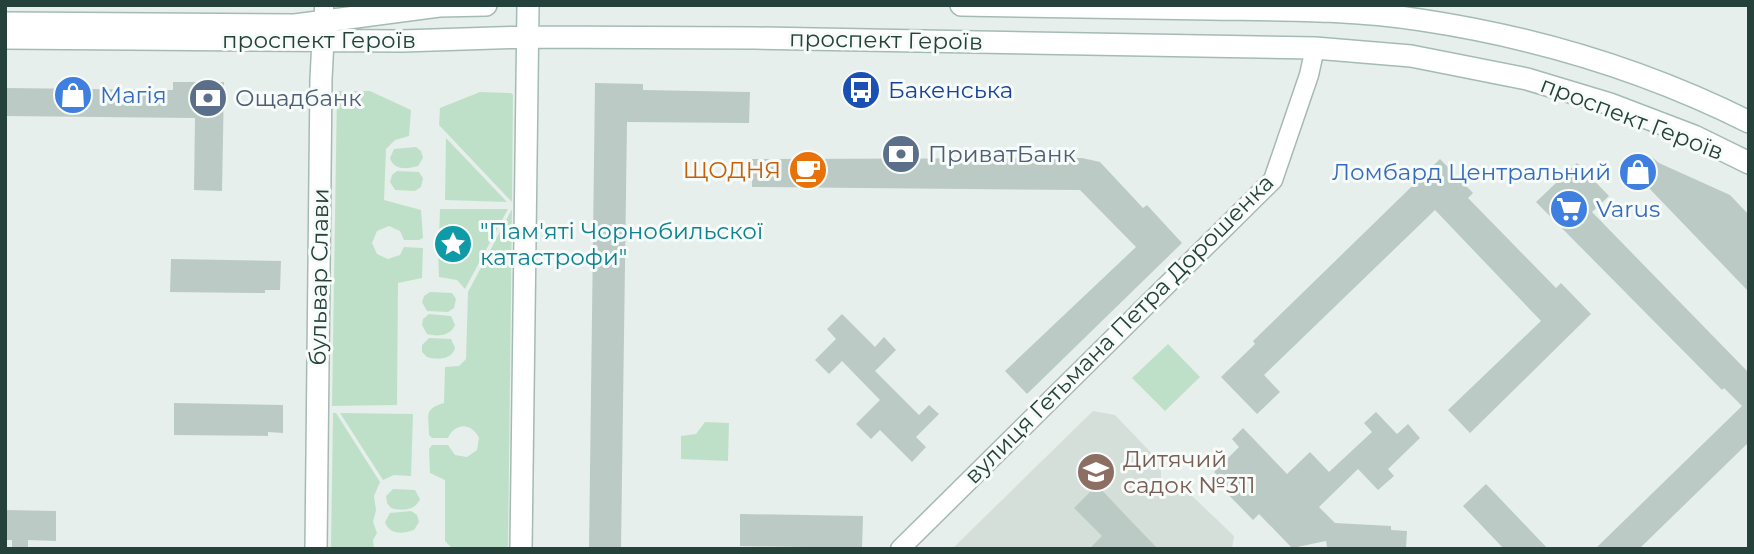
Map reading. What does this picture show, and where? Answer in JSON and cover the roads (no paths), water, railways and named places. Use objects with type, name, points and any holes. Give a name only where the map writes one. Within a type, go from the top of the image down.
[{"type":"main road","name":"проспект Героїв","points":[[5,23],[295,25],[439,6],[486,5]]},
{"type":"main road","points":[[521,549],[528,5]]},
{"type":"main road","name":"проспект Героїв","points":[[961,5],[1318,11],[1418,19],[1484,30],[1622,68],[1707,101],[1749,122]]},
{"type":"main road","name":"проспект Героїв","points":[[5,38],[324,22],[402,41],[527,37],[755,37],[1315,48],[1411,56],[1527,79],[1622,109],[1694,136],[1749,163]]},
{"type":"main road","name":"бульвар Слави","points":[[316,549],[321,79],[324,22]]},
{"type":"street","name":"вулиця Гетьмана Петра Дорошенка","points":[[900,549],[1273,180],[1309,75],[1315,48]]},
{"type":"place","name":"Бакенська","points":[[861,90]]},
{"type":"place","name":"Магія","points":[[73,95]]},
{"type":"place","name":"Ощадбанк","points":[[208,98]]},
{"type":"place","name":"ПриватБанк","points":[[901,154]]},
{"type":"place","name":"ЩОДНЯ","points":[[808,170]]},
{"type":"place","name":"Ломбард Центральний","points":[[1638,172]]},
{"type":"place","name":"Varus","points":[[1569,209]]},
{"type":"place","name":"\"Пам'яті Чорнобильскої катастрофи\"","points":[[453,244]]},
{"type":"place","name":"Дитячий садок №311","points":[[1096,472]]}]
